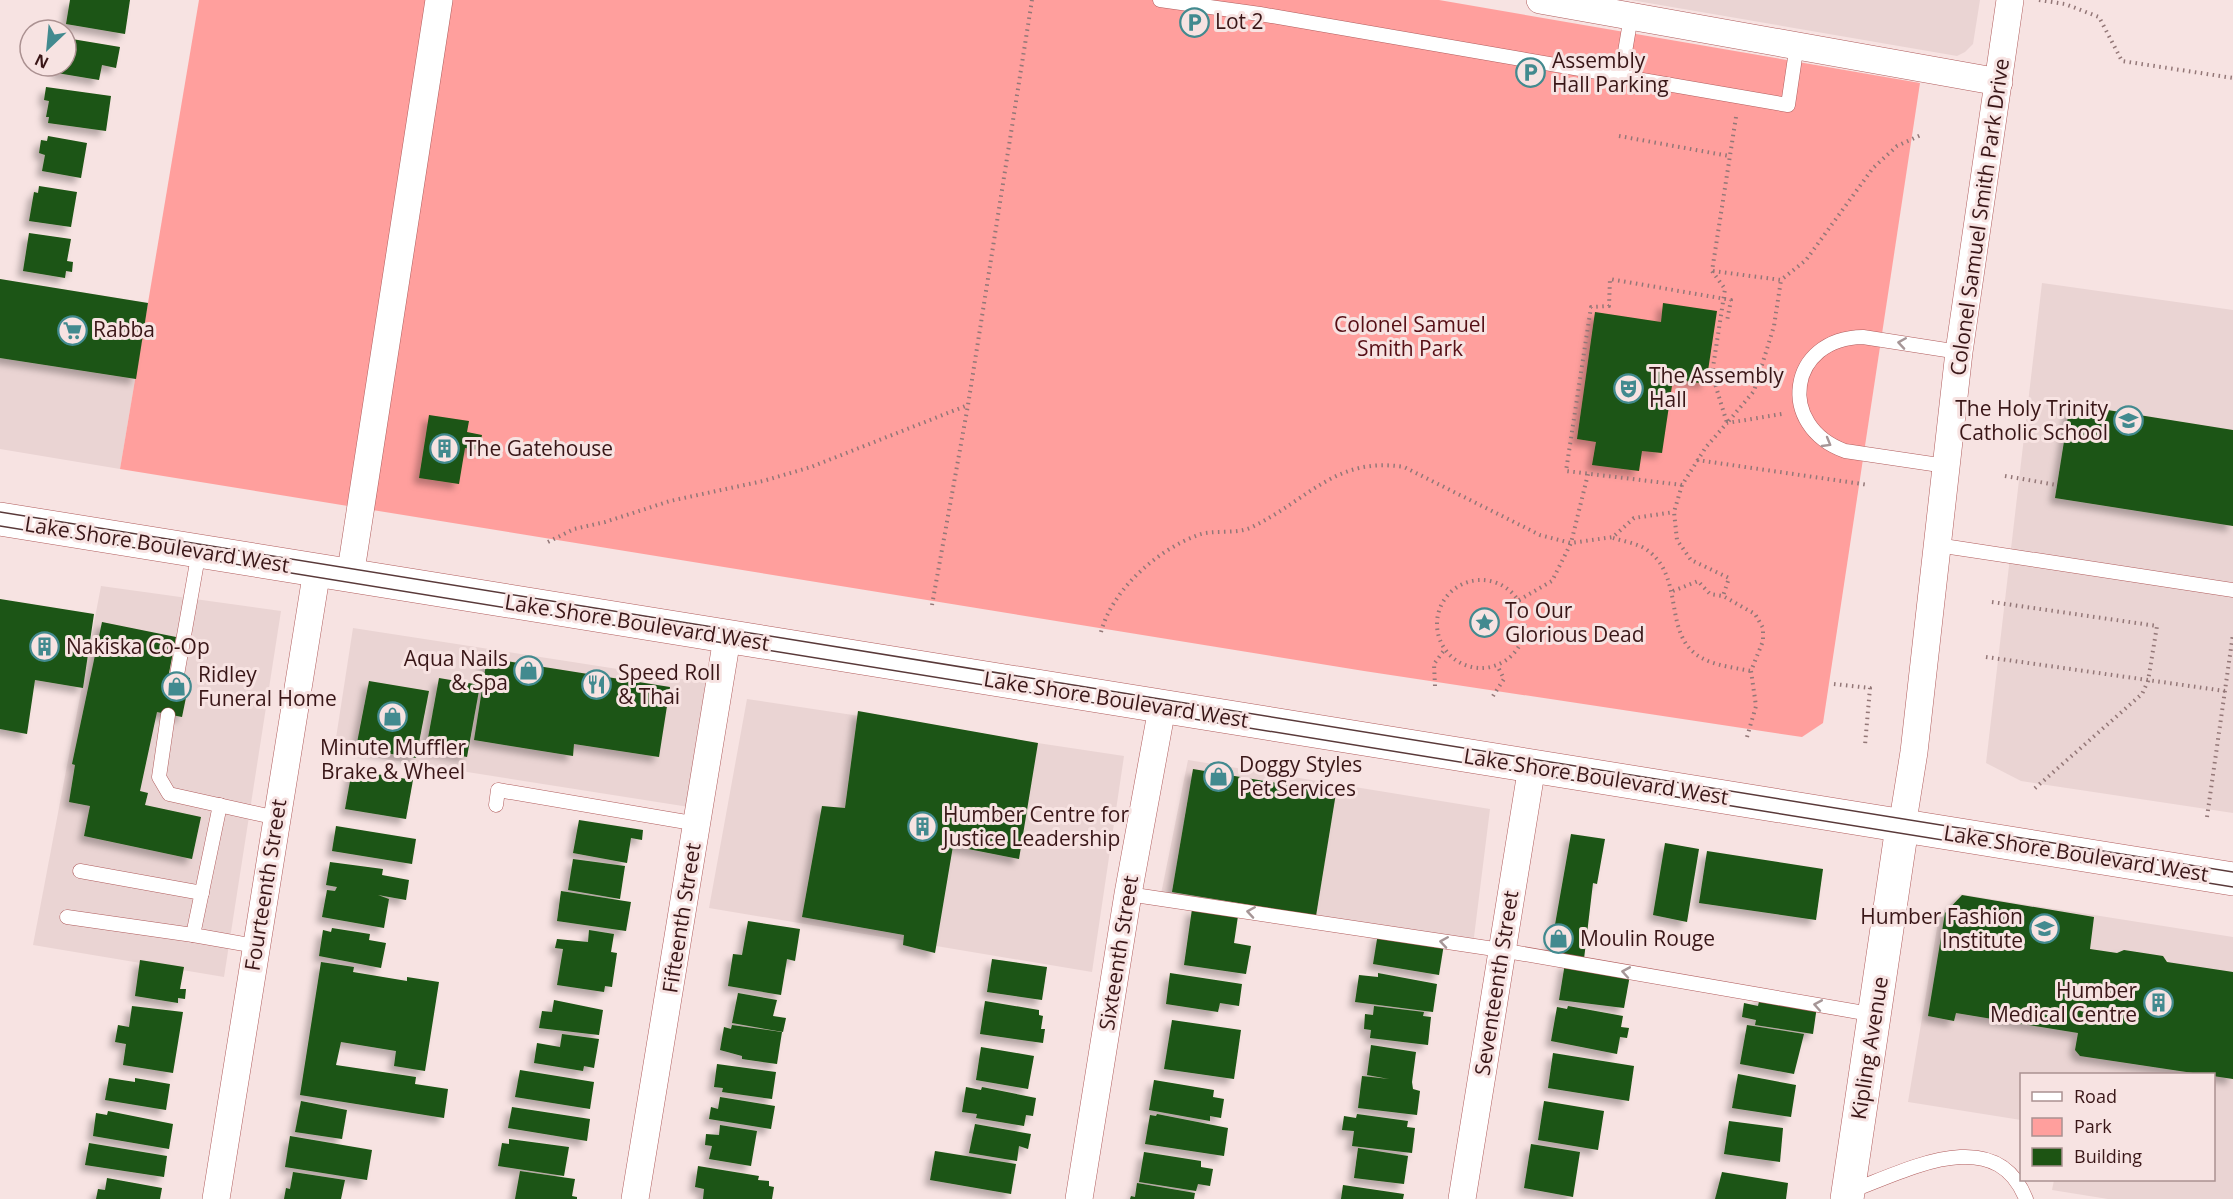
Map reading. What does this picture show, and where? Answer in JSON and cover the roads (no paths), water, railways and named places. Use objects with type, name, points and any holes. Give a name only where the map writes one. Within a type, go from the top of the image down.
[{"type":"main road","name":"Lake Shore Boulevard West","points":[[0,519],[2233,879]]},
{"type":"main road","name":"Kipling Avenue","points":[[1848,1195],[1902,826]]},
{"type":"street","points":[[350,577],[439,0]]},
{"type":"street","points":[[1540,0],[1797,44],[1999,82]]},
{"type":"street","name":"Colonel Samuel Smith Park Drive","points":[[1902,826],[1914,752],[1959,352],[2010,0]]},
{"type":"street","name":"Fourteenth Street","points":[[216,1199],[317,570]]},
{"type":"street","name":"Fifteenth Street","points":[[635,1199],[727,638]]},
{"type":"street","name":"Sixteenth Street","points":[[1079,1199],[1128,894],[1162,708]]},
{"type":"street","name":"Seventeenth Street","points":[[1462,1199],[1532,766]]},
{"type":"lane","points":[[1160,0],[1261,7],[1621,76],[1788,105],[1797,44]]},
{"type":"lane","points":[[1621,76],[1631,16]]},
{"type":"lane","points":[[1946,466],[1845,451],[1831,446],[1818,437],[1801,411],[1799,395],[1801,379],[1808,364],[1818,352],[1832,343],[1847,338],[1863,337],[1959,352]]},
{"type":"lane","points":[[1937,544],[2233,590]]},
{"type":"lane","points":[[177,675],[199,551]]},
{"type":"lane","points":[[168,715],[159,777],[169,794],[277,818]]},
{"type":"lane","points":[[496,805],[498,790],[698,824]]},
{"type":"lane","points":[[193,935],[220,805]]},
{"type":"lane","points":[[80,871],[202,893]]},
{"type":"lane","points":[[1128,894],[1502,950],[1875,1015]]},
{"type":"lane","points":[[67,917],[256,945]]},
{"type":"lane","points":[[1848,1195],[1939,1160],[1962,1155],[1985,1159],[2001,1168],[2013,1178],[2026,1199]]},
{"type":"tram line","points":[[0,512],[2233,872]]},
{"type":"tram line","points":[[0,526],[2233,887]]},
{"type":"place","name":"Lot 2","points":[[1194,22]]},
{"type":"place","name":"Assembly Hall Parking","points":[[1531,73]]},
{"type":"place","name":"Rabba","points":[[72,330]]},
{"type":"place","name":"The Assembly Hall","points":[[1628,388]]},
{"type":"place","name":"The Holy Trinity Catholic School","points":[[2129,421]]},
{"type":"place","name":"The Gatehouse","points":[[444,449]]},
{"type":"place","name":"To Our Glorious Dead","points":[[1484,623]]},
{"type":"place","name":"Nakiska Co-Op","points":[[45,647]]},
{"type":"place","name":"Aqua Nails & Spa","points":[[529,671]]},
{"type":"place","name":"Speed Roll & Thai","points":[[597,685]]},
{"type":"place","name":"Ridley Funeral Home","points":[[177,687]]},
{"type":"place","name":"Minute Muffler Brake & Wheel","points":[[393,717]]},
{"type":"place","name":"Doggy Styles Pet Services","points":[[1218,777]]},
{"type":"place","name":"Humber Centre for Justice Leadership","points":[[922,827]]},
{"type":"place","name":"Humber Fashion Institute","points":[[2044,929]]},
{"type":"place","name":"Moulin Rouge","points":[[1559,939]]},
{"type":"place","name":"Humber Medical Centre","points":[[2158,1003]]},
{"type":"park label","name":"Colonel Samuel Smith Park","points":[[1410,337]]}]
